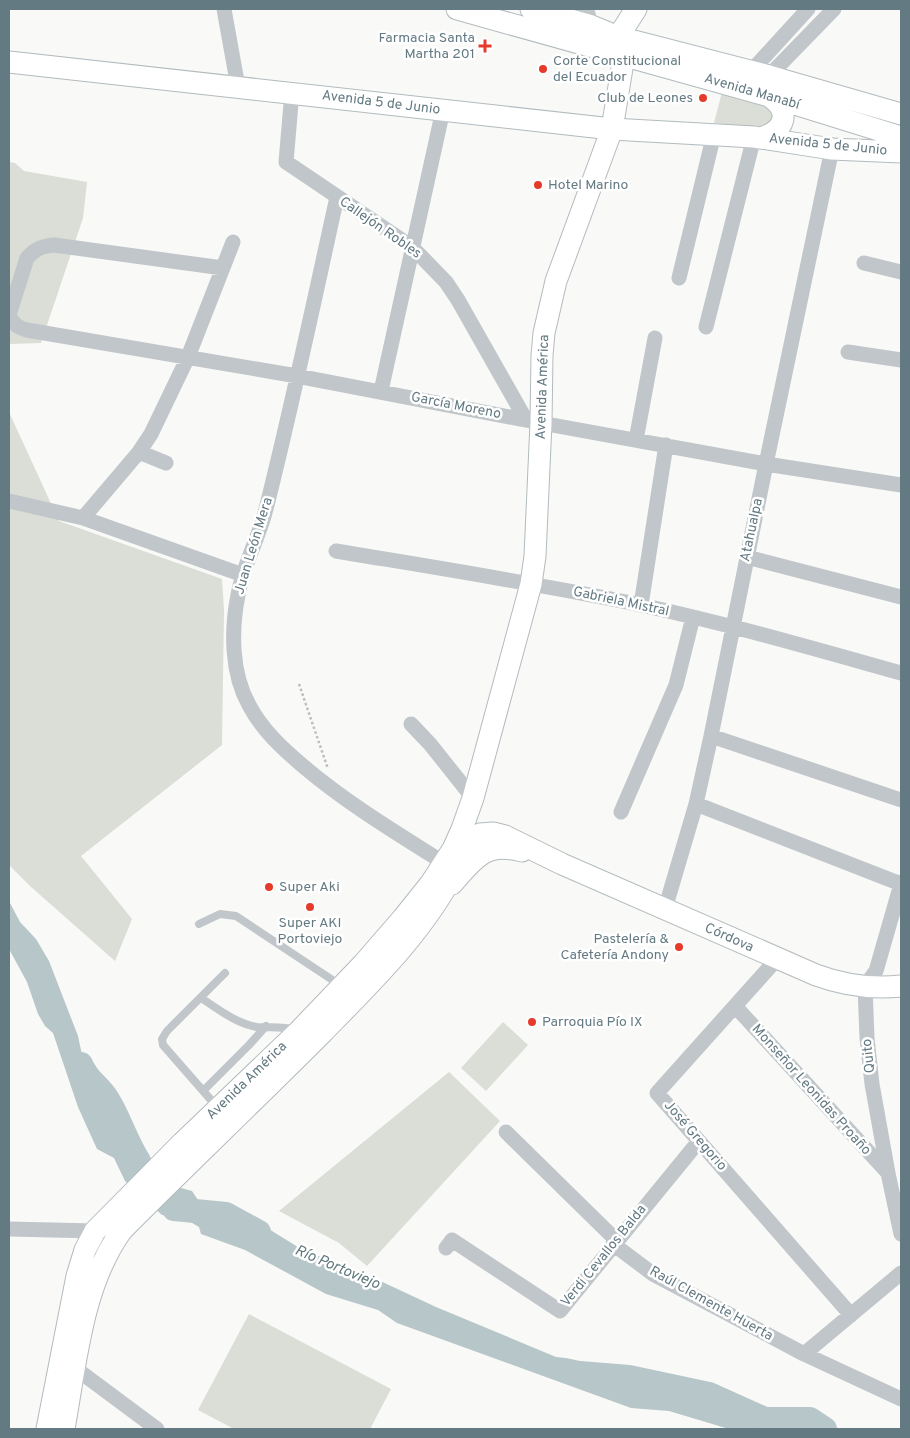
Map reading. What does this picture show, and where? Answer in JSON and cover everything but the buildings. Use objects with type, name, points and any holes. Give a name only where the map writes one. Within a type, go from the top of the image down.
[{"type":"street","points":[[224,9],[238,87]]},
{"type":"street","name":"Avenida Manabí","points":[[457,9],[621,46],[755,85],[900,140]]},
{"type":"street","name":"Avenida Manabí","points":[[531,9],[577,15],[621,46]]},
{"type":"street","name":"Avenida América","points":[[224,1115],[294,1061],[382,971],[431,909],[452,877],[468,839],[488,747],[531,584],[535,556],[534,422],[544,333],[556,281],[612,129],[621,46],[636,9]]},
{"type":"street","points":[[755,85],[808,9]]},
{"type":"street","points":[[755,85],[834,9]]},
{"type":"street","name":"Avenida 5 de Junio","points":[[9,62],[612,129],[759,137],[900,140]]},
{"type":"street","points":[[706,327],[759,137],[774,132],[783,120],[780,105],[755,85]]},
{"type":"street","name":"Avenida Manabí","points":[[755,85],[901,114]]},
{"type":"street","name":"Callejón Robles","points":[[292,92],[286,162],[412,247],[446,282],[534,422]]},
{"type":"street","points":[[381,392],[442,110]]},
{"type":"street","points":[[679,278],[714,134]]},
{"type":"street","name":"Avenida 5 de Junio","points":[[759,137],[832,149],[900,140]]},
{"type":"street","name":"Atahualpa","points":[[665,909],[696,804],[711,736],[832,149]]},
{"type":"street","name":"Juan León Mera","points":[[338,197],[266,512],[243,575],[238,595],[234,637],[235,662],[244,694],[260,724],[277,742],[336,794],[444,863]]},
{"type":"street","points":[[84,518],[139,452],[151,434],[188,357],[233,242]]},
{"type":"street","name":"García Moreno","points":[[223,268],[54,245],[43,246],[33,251],[26,258],[9,315],[12,322],[19,328],[26,330],[297,376],[534,422],[766,464],[901,485]]},
{"type":"street","points":[[864,263],[901,272]]},
{"type":"street","points":[[636,440],[655,338]]},
{"type":"street","points":[[848,352],[901,360]]},
{"type":"street","points":[[641,605],[666,445]]},
{"type":"street","points":[[139,452],[166,463]]},
{"type":"street","points":[[9,501],[84,518],[243,575]]},
{"type":"street","name":"Gabriela Mistral","points":[[336,551],[531,584],[641,605],[732,627],[901,673]]},
{"type":"street","points":[[747,557],[901,597]]},
{"type":"street","points":[[621,812],[676,685],[693,617]]},
{"type":"street","points":[[411,724],[476,796],[481,811],[489,823],[526,846]]},
{"type":"street","points":[[711,736],[901,800]]},
{"type":"street","name":"Avenida América","points":[[48,1429],[77,1276],[85,1250],[224,1115],[403,918],[444,863],[462,829],[476,796]]},
{"type":"street","points":[[696,804],[901,883]]},
{"type":"street","name":"Córdova","points":[[468,839],[480,834],[492,833],[505,836],[562,864],[777,959],[828,979],[901,986]]},
{"type":"street","points":[[444,863],[468,839]]},
{"type":"street","name":"Córdova","points":[[431,909],[478,857],[494,848],[515,849],[562,864]]},
{"type":"street","name":"Quito","points":[[901,883],[868,982],[866,1038],[872,1084],[901,1234]]},
{"type":"street","name":"José Gregorio","points":[[777,959],[657,1092],[851,1315]]},
{"type":"street","name":"Monseñor Leonidas Proaño","points":[[735,1006],[888,1173]]},
{"type":"street","name":"Raúl Clemente Huerta","points":[[506,1132],[614,1242],[653,1274],[804,1354],[901,1399]]},
{"type":"street","name":"Verdi Cevallos Balda","points":[[446,1248],[452,1240],[560,1311],[614,1242],[699,1141]]},
{"type":"street","points":[[9,1229],[107,1227]]},
{"type":"street","name":"Avenida América","points":[[64,1429],[84,1317],[94,1284],[108,1250],[107,1227]]},
{"type":"street","points":[[804,1354],[901,1273]]},
{"type":"street","points":[[75,1368],[157,1429]]},
{"type":"lane","points":[[199,924],[220,914],[236,916],[342,986]]},
{"type":"lane","points":[[224,1115],[163,1045],[162,1039],[167,1031],[225,973]]},
{"type":"lane","points":[[201,998],[242,1022],[257,1027],[284,1026],[299,1031]]},
{"type":"lane","points":[[204,1090],[266,1026]]},
{"type":"path","points":[[299,684],[336,794]]},
{"type":"shaded area","points":[[722,92],[770,104],[778,111],[767,129],[714,123]]},
{"type":"shaded area","points":[[9,162],[15,163],[24,171],[87,182],[83,218],[41,343],[9,344]]},
{"type":"shaded area","points":[[9,412],[59,521],[222,579],[224,610],[222,745],[81,856],[132,919],[115,961],[9,865]]},
{"type":"shaded area","points":[[503,1022],[528,1045],[486,1091],[461,1068]]},
{"type":"shaded area","points":[[449,1072],[500,1121],[367,1266],[339,1243],[279,1211]]},
{"type":"shaded area","points":[[249,1314],[391,1389],[370,1429],[234,1429],[198,1410]]},
{"type":"water","points":[[9,901],[20,922],[36,939],[49,961],[78,1036],[82,1055],[93,1074],[116,1126],[132,1138],[145,1162],[181,1188],[192,1191],[201,1207],[212,1217],[224,1218],[243,1213],[301,1249],[376,1279],[436,1307],[556,1357],[580,1361],[625,1382],[663,1388],[675,1395],[704,1388],[723,1395],[784,1426],[811,1429],[729,1429],[669,1411],[631,1408],[397,1323],[378,1310],[326,1294],[245,1250],[201,1234],[199,1227],[187,1220],[162,1215],[125,1181],[114,1158],[97,1149],[78,1107],[53,1033],[45,1026],[38,1014],[27,982],[9,949]]},
{"type":"waterway","name":"Río Portoviejo","points":[[81,1064],[87,1075],[104,1093],[139,1161]]},
{"type":"waterway","name":"Río Portoviejo","points":[[174,1209],[226,1214],[259,1232]]},
{"type":"waterway","name":"Río Portoviejo","points":[[580,1373],[629,1377],[709,1394],[765,1419],[810,1419],[825,1429]]},
{"type":"place","name":"Farmacia Santa Martha 201","points":[[485,46]]},
{"type":"place","name":"Corte Constitucional del Ecuador","points":[[543,69]]},
{"type":"place","name":"Club de Leones","points":[[703,98]]},
{"type":"place","name":"Hotel Marino","points":[[538,185]]},
{"type":"place","name":"Super Aki","points":[[269,887]]},
{"type":"place","name":"Super AKI Portoviejo","points":[[310,907]]},
{"type":"place","name":"Pastelería & Cafetería Andony","points":[[679,947]]},
{"type":"place","name":"Parroquia Pío IX","points":[[532,1022]]}]
